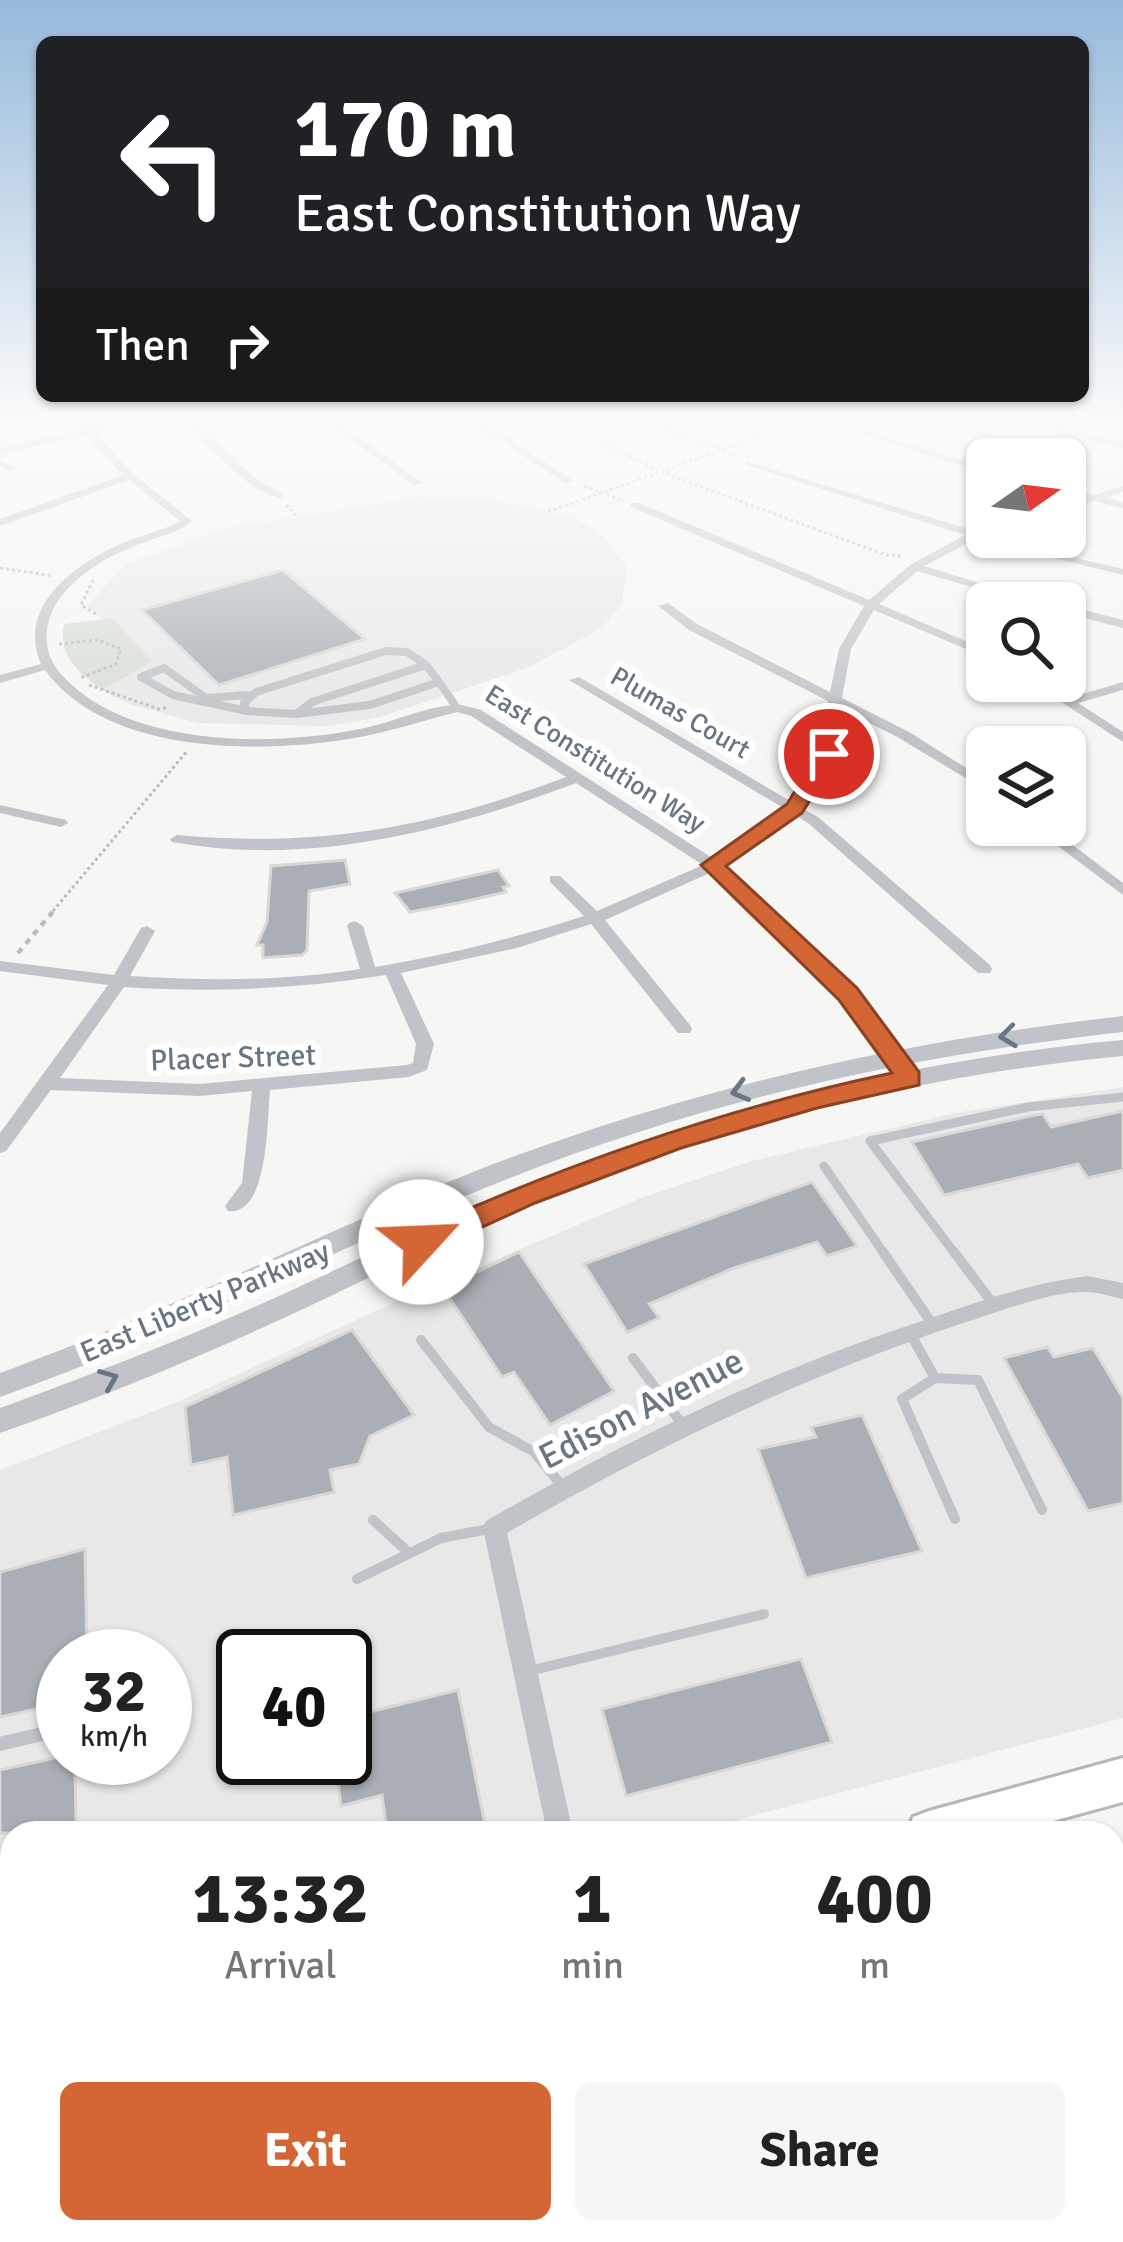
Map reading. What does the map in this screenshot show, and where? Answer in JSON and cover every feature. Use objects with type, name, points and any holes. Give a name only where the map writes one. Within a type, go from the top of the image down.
[{"type":"main road","points":[[973,1821],[1123,1780]]},
{"type":"street","points":[[0,679],[47,666],[40,628],[60,590],[103,557],[169,529]]},
{"type":"street","points":[[691,529],[966,645]]},
{"type":"street","points":[[0,967],[122,980],[260,982],[391,969],[508,944],[595,918],[712,865],[795,808],[829,754],[842,654],[870,605],[913,562],[966,539]]},
{"type":"street","points":[[1073,558],[1123,572]]},
{"type":"street","points":[[913,562],[974,582]]},
{"type":"street","points":[[664,606],[966,772]]},
{"type":"street","points":[[1086,615],[1123,624]]},
{"type":"street","name":"East Constitution Way","points":[[47,666],[77,695],[115,715],[156,729],[218,739],[334,737],[457,708],[476,713],[712,865],[848,994],[902,1066]]},
{"type":"street","name":"Plumas Court","points":[[575,680],[795,808],[984,969]]},
{"type":"street","points":[[1086,697],[1123,686]]},
{"type":"street","points":[[1068,702],[1123,738]]},
{"type":"street","points":[[177,839],[248,847],[361,838],[483,811],[576,778]]},
{"type":"street","points":[[0,809],[61,823]]},
{"type":"street","points":[[1065,846],[1123,890]]},
{"type":"street","points":[[555,879],[595,918],[684,1029]]},
{"type":"street","points":[[355,926],[369,972]]},
{"type":"street","points":[[0,1146],[122,980],[148,931]]},
{"type":"street","name":"Placer Street","points":[[46,1084],[261,1087],[392,1075],[421,1066],[425,1044],[391,969]]},
{"type":"street","name":"East Liberty Parkway","points":[[0,1385],[239,1291],[536,1158],[726,1094],[1123,1024]]},
{"type":"street","name":"East Liberty Parkway","points":[[0,1421],[246,1323],[524,1195],[672,1141],[817,1098],[902,1066],[1123,1048]]},
{"type":"street","points":[[235,1206],[250,1184],[261,1087]]},
{"type":"street","name":"Edison Avenue","points":[[494,1528],[682,1424],[786,1377],[994,1305],[1087,1284],[1123,1291]]},
{"type":"street","points":[[494,1528],[557,1821]]},
{"type":"lane","points":[[440,682],[370,705],[296,714],[248,711],[173,694],[141,677],[164,668],[206,698],[247,695],[386,650],[407,652],[426,665],[440,682],[457,708]]},
{"type":"lane","points":[[296,714],[312,702],[426,665]]},
{"type":"lane","points":[[247,695],[248,711]]},
{"type":"lane","points":[[994,1305],[871,1142],[1028,1107],[1123,1097]]},
{"type":"lane","points":[[824,1166],[921,1329],[935,1378]]},
{"type":"lane","points":[[422,1340],[489,1427],[534,1452],[563,1487]]},
{"type":"lane","points":[[633,1358],[682,1424]]},
{"type":"lane","points":[[955,1519],[902,1399],[910,1389],[935,1378],[978,1380],[1042,1510]]},
{"type":"lane","points":[[374,1520],[408,1552]]},
{"type":"lane","points":[[357,1579],[408,1552],[479,1528],[494,1528]]},
{"type":"lane","points":[[525,1672],[764,1614]]},
{"type":"lane","points":[[0,1744],[36,1735]]},
{"type":"path","points":[[815,529],[913,562]]},
{"type":"path","points":[[0,568],[56,576]]},
{"type":"path","points":[[79,589],[89,579],[81,605],[96,614]]},
{"type":"path","points":[[58,632],[61,652]]},
{"type":"path","points":[[59,644],[98,640],[121,649],[116,664],[80,678]]},
{"type":"path","points":[[68,664],[88,685],[118,704],[171,721]]},
{"type":"path","points":[[88,685],[159,709],[183,704]]},
{"type":"path","points":[[20,950],[190,748]]},
{"type":"shaded area","points":[[226,529],[592,529],[626,566],[622,604],[602,628],[527,668],[380,717],[327,726],[197,723],[129,704],[102,690],[152,662],[87,606],[124,565]]},
{"type":"shaded area","points":[[113,618],[152,662],[102,690],[67,654],[64,624]]},
{"type":"shaded area","points":[[1123,1087],[1123,1718],[732,1821],[0,1821],[0,1470],[175,1403],[641,1198],[752,1161],[956,1113]]},
{"type":"building","points":[[283,570],[365,639],[219,685],[142,610]]},
{"type":"building","points":[[345,860],[350,884],[309,891],[307,950],[302,955],[263,958],[263,945],[257,945],[267,922],[271,866]]},
{"type":"building","points":[[498,870],[509,886],[503,887],[506,892],[458,903],[410,912],[395,893]]},
{"type":"building","points":[[1123,1111],[1123,1170],[1088,1178],[1078,1164],[944,1195],[912,1142],[1035,1115],[1043,1114],[1051,1127]]},
{"type":"building","points":[[812,1182],[857,1246],[827,1256],[817,1242],[734,1268],[649,1304],[659,1318],[627,1332],[584,1264]]},
{"type":"building","points":[[519,1252],[614,1391],[550,1425],[514,1372],[502,1377],[443,1288]]},
{"type":"building","points":[[352,1330],[414,1415],[370,1436],[359,1464],[330,1470],[334,1492],[233,1515],[227,1457],[191,1465],[185,1407]]},
{"type":"building","points":[[1047,1347],[1054,1357],[1093,1348],[1123,1398],[1123,1503],[1088,1511],[1004,1358]]},
{"type":"building","points":[[862,1415],[922,1551],[806,1578],[758,1449],[816,1437],[811,1427]]},
{"type":"building","points":[[85,1549],[86,1629],[36,1629],[36,1709],[0,1717],[0,1572]]},
{"type":"building","points":[[801,1659],[832,1742],[626,1796],[602,1709]]},
{"type":"building","points":[[458,1690],[484,1821],[385,1821],[382,1795],[341,1806],[338,1785],[372,1785],[372,1711]]},
{"type":"building","points":[[36,1762],[36,1785],[75,1785],[76,1821],[0,1821],[0,1770]]},
{"type":"route","points":[[421,1242],[524,1195],[672,1141],[817,1098],[910,1078],[848,994],[712,865],[752,842],[795,808],[829,754]]}]
